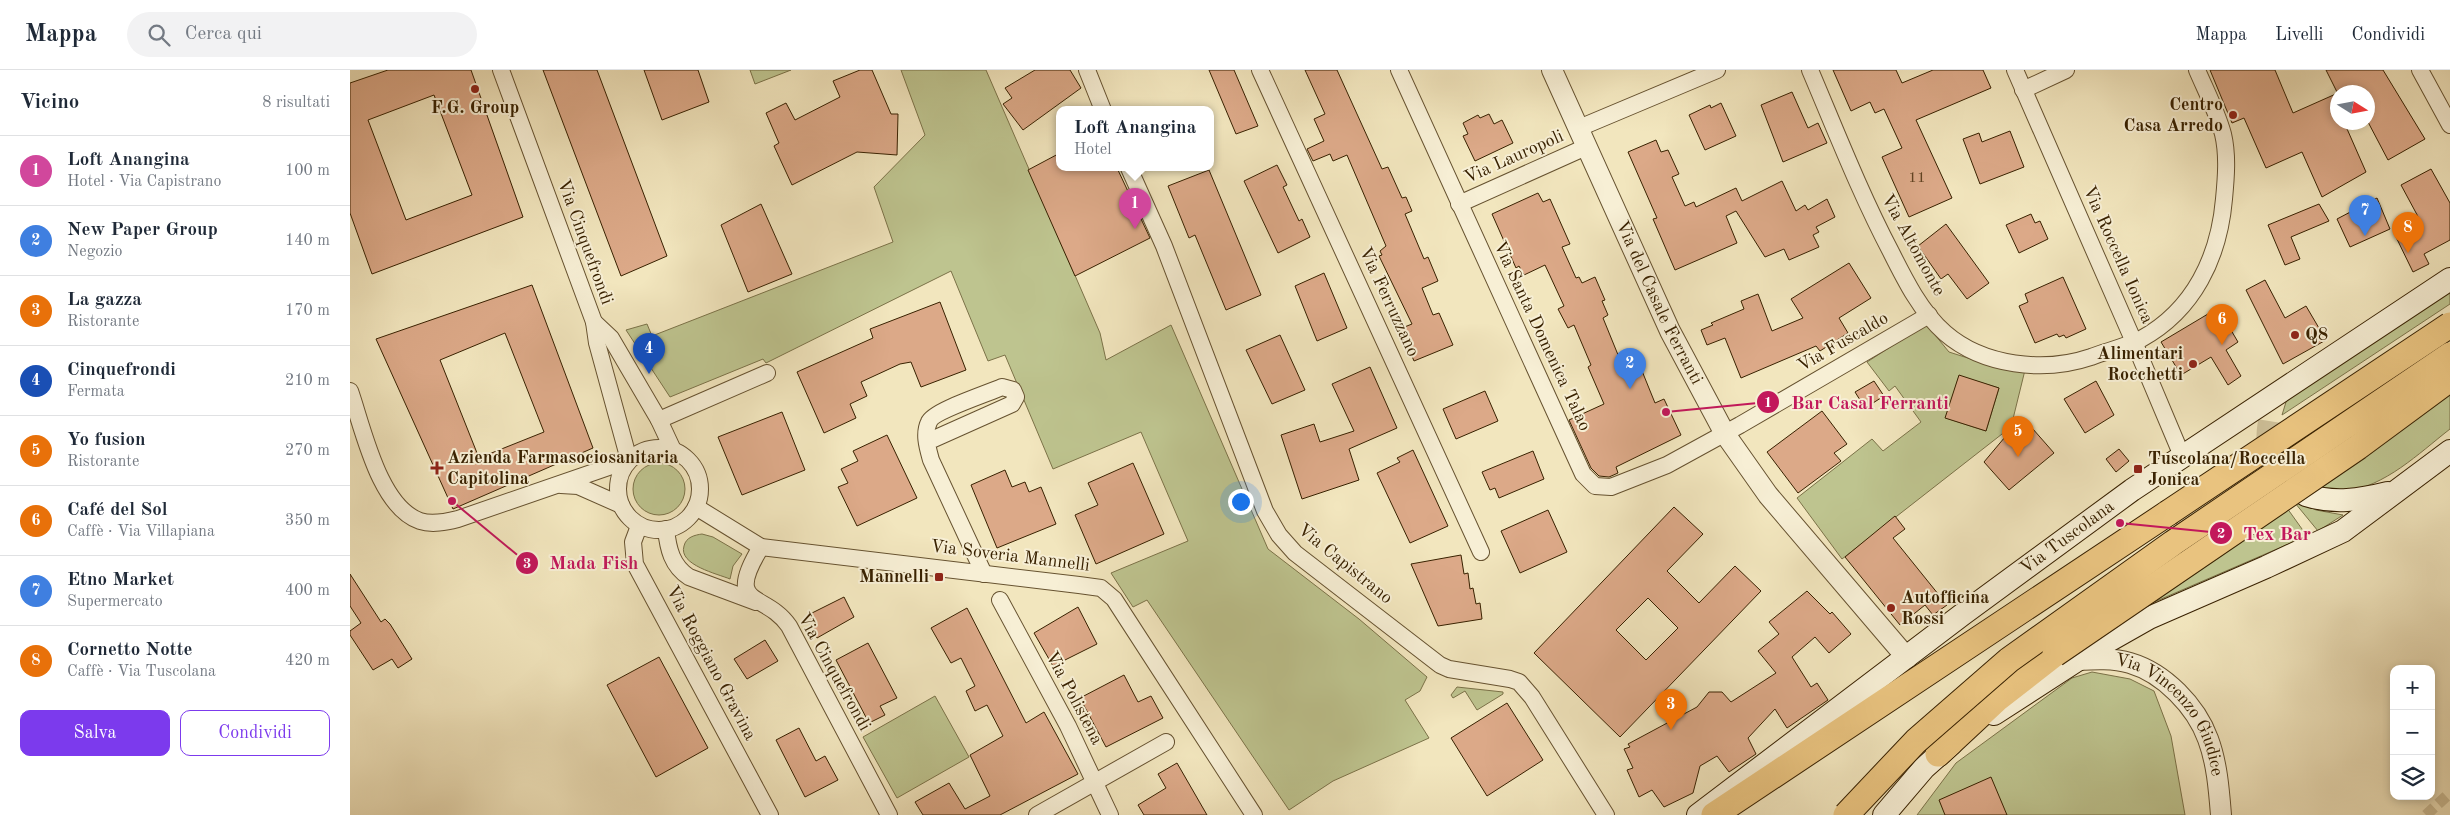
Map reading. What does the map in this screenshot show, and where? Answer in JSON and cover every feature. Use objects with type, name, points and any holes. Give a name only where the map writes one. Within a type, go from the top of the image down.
[{"type":"main road","name":"Via Tuscolana","points":[[1698,815],[1995,590],[2182,456],[2450,279]]},
{"type":"main road","name":"Via Tuscolana","points":[[1714,815],[2450,325]]},
{"type":"main road","points":[[1846,815],[1916,740],[2009,660],[2173,543],[2450,355]]},
{"type":"main road","points":[[1884,815],[1938,754],[1996,700],[2066,657],[2450,379]]},
{"type":"main road","points":[[2269,421],[2280,393]]},
{"type":"main road","points":[[2066,657],[2332,537],[2450,451]]},
{"type":"main road","points":[[2306,495],[2325,500],[2344,501],[2393,492]]},
{"type":"street","name":"Via Cinquefrondi","points":[[501,70],[594,322],[611,338],[659,420],[673,450],[692,465],[700,482],[696,507]]},
{"type":"street","points":[[1087,70],[1101,106]]},
{"type":"street","name":"Via Ferruzzano","points":[[1260,70],[1481,552]]},
{"type":"street","name":"Via Santa Domenica Talao","points":[[1399,70],[1579,464],[1590,483],[1605,488],[1628,481],[1667,465],[1724,434]]},
{"type":"street","name":"Via del Casale Ferranti","points":[[1552,70],[1670,331],[1724,434],[1768,495],[1907,658]]},
{"type":"street","points":[[1579,128],[1717,70]]},
{"type":"street","name":"Via Altomonte","points":[[1810,70],[1880,233],[1911,290],[1929,315],[1946,334],[1963,346],[1998,359],[2026,365],[2067,364],[2134,342],[2164,324],[2188,301],[2205,273],[2219,234],[2226,184],[2225,146],[2214,109],[2197,70]]},
{"type":"street","name":"Via Roccella Ionica","points":[[2015,70],[2182,456]]},
{"type":"street","points":[[2023,90],[2066,70]]},
{"type":"street","points":[[2420,70],[2450,125]]},
{"type":"street","name":"Via Lauropoli","points":[[1459,204],[1586,147]]},
{"type":"street","name":"Via Capistrano","points":[[1130,171],[1161,240],[1265,511],[1278,535],[1300,557],[1440,664],[1449,669],[1510,678],[1519,682],[1532,697],[1606,815]]},
{"type":"street","name":"Via Fuscaldo","points":[[1724,434],[1929,315]]},
{"type":"street","points":[[594,322],[597,343],[629,460],[619,481],[618,488],[621,505],[627,517],[639,526],[650,530],[666,529],[686,520],[696,507],[761,547],[746,575],[747,587],[750,595],[756,602]]},
{"type":"street","points":[[659,420],[767,373]]},
{"type":"street","points":[[927,442],[1012,404],[1015,393],[1010,388],[1002,387],[934,416],[927,428],[927,442],[931,460],[984,574]]},
{"type":"street","points":[[350,391],[385,487],[399,507],[420,521],[437,523],[458,519],[629,460],[653,448],[661,447],[673,450]]},
{"type":"street","points":[[556,485],[578,486],[621,505]]},
{"type":"street","name":"Via Roggiano Gravina","points":[[639,526],[633,542],[635,564],[770,815]]},
{"type":"street","name":"Via Cinquefrondi","points":[[666,529],[669,548],[680,570],[689,577],[756,602],[781,617],[789,626],[889,815]]},
{"type":"street","name":"Via Soveria Mannelli","points":[[761,547],[1096,587],[1112,596],[1254,815]]},
{"type":"street","name":"Via Polistena","points":[[1000,600],[1096,782],[1110,815]]},
{"type":"street","name":"Via Vincenzo Giudice","points":[[2066,657],[2097,658],[2131,663],[2157,676],[2182,698],[2200,722],[2208,738],[2216,767],[2221,815]]},
{"type":"street","points":[[1037,815],[1166,742]]},
{"type":"green space","points":[[750,70],[791,70],[755,84]]},
{"type":"green space","points":[[901,70],[986,70],[1100,333],[1106,360],[1171,325],[1268,549],[1359,619],[1427,677],[1420,691],[1405,700],[1429,738],[1333,781],[1289,810],[1147,600],[1133,607],[1111,573],[1188,541],[1141,432],[1053,469],[1005,355],[988,361],[951,271],[766,363],[763,359],[670,397],[626,330],[647,324],[652,336],[893,242],[874,187],[925,135]]},
{"type":"green space","points":[[2450,292],[2450,304],[2282,415],[2286,402],[2297,392]]},
{"type":"green space","points":[[1926,324],[1949,352],[1974,360],[2025,370],[2011,427],[1842,559],[1797,498],[1872,439],[1883,451],[1921,422],[1895,386],[1889,391],[1867,362]],"holes":[[[1959,376],[1999,388],[1986,431],[1946,418]]]},
{"type":"green space","points":[[2450,394],[2450,429],[2401,468],[2374,483],[2344,492],[2331,492],[2310,486]]},
{"type":"green space","points":[[654,463],[664,463],[674,467],[681,474],[685,489],[681,504],[674,511],[664,515],[654,515],[644,511],[637,504],[633,494],[633,484],[637,474],[644,467]]},
{"type":"green space","points":[[2298,501],[2316,510],[2343,515],[2318,531],[2295,503]]},
{"type":"green space","points":[[2287,508],[2307,536],[2145,606]]},
{"type":"green space","points":[[702,534],[713,537],[742,554],[733,566],[730,579],[700,568],[687,558],[684,553],[685,543],[691,537]]},
{"type":"green space","points":[[2092,672],[2130,679],[2154,691],[2171,736],[2185,815],[1917,815],[1956,763],[2072,678]]},
{"type":"green space","points":[[1457,687],[1503,692],[1503,694],[1477,710],[1465,691],[1453,698],[1451,695]]},
{"type":"green space","points":[[935,696],[969,757],[897,798],[863,737]]},
{"type":"building","points":[[388,70],[471,70],[523,217],[372,274],[350,213],[350,83]],"holes":[[[434,95],[472,195],[406,220],[368,120]]]},
{"type":"building","points":[[543,70],[597,70],[667,256],[621,276]]},
{"type":"building","points":[[644,70],[698,70],[709,102],[662,120]]},
{"type":"building","points":[[860,70],[872,70],[891,114],[898,114],[897,155],[857,152],[792,185],[774,146],[779,143],[766,113],[786,103],[795,120],[840,97],[833,81]]},
{"type":"building","points":[[1035,70],[1070,70],[1081,88],[1023,130],[1003,104],[1012,98],[1005,88]]},
{"type":"building","points":[[1209,70],[1234,70],[1258,126],[1236,134]]},
{"type":"building","points":[[1305,70],[1337,70],[1382,169],[1388,167],[1402,198],[1406,197],[1412,211],[1405,214],[1424,259],[1428,257],[1438,281],[1422,288],[1433,315],[1439,313],[1453,345],[1414,361],[1409,349],[1406,350],[1397,330],[1412,324],[1379,256],[1382,255],[1380,251],[1386,246],[1347,155],[1333,161],[1330,154],[1313,161],[1307,149],[1324,141],[1314,119],[1325,114]]},
{"type":"building","points":[[1833,70],[1896,70],[1902,83],[1933,70],[1983,70],[1991,88],[1916,120],[1952,198],[1909,217],[1882,157],[1902,148],[1884,109],[1875,113],[1870,102],[1851,111]]},
{"type":"building","points":[[2210,70],[2275,70],[2293,113],[2330,97],[2330,130],[2348,130],[2366,172],[2322,197],[2302,152],[2266,168],[2244,118],[2232,123]]},
{"type":"building","points":[[2326,70],[2383,70],[2425,139],[2388,160],[2372,130],[2375,130],[2375,85],[2334,85]]},
{"type":"building","points":[[1792,92],[1808,128],[1818,123],[1827,143],[1783,162],[1761,105]]},
{"type":"building","points":[[1721,103],[1736,136],[1705,150],[1689,115],[1710,105],[1711,108]]},
{"type":"building","points":[[1489,114],[1494,124],[1502,120],[1513,143],[1475,161],[1463,136],[1468,134],[1463,123],[1478,115],[1480,118]]},
{"type":"building","points":[[2010,131],[2024,167],[1980,184],[1963,139],[1979,133],[1982,142]]},
{"type":"building","points":[[1656,140],[1661,152],[1668,150],[1679,174],[1672,177],[1685,206],[1694,202],[1696,207],[1736,188],[1742,201],[1782,181],[1796,211],[1805,205],[1808,210],[1827,199],[1835,217],[1816,227],[1819,232],[1813,235],[1819,247],[1789,260],[1784,249],[1765,257],[1736,211],[1726,216],[1737,243],[1675,270],[1653,219],[1657,218],[1628,152]]},
{"type":"building","points":[[1056,155],[1056,171],[1118,171],[1150,238],[1075,276],[1028,170]]},
{"type":"building","points":[[1277,165],[1287,185],[1283,187],[1299,221],[1302,219],[1310,237],[1278,253],[1244,181]]},
{"type":"building","points":[[2431,169],[2450,203],[2450,240],[2424,254],[2429,264],[2413,272],[2396,237],[2422,224],[2401,185]]},
{"type":"building","points":[[1209,171],[1261,295],[1226,310],[1195,235],[1189,238],[1168,186]]},
{"type":"building","points":[[1538,193],[1543,202],[1550,199],[1570,244],[1562,247],[1576,278],[1579,277],[1582,283],[1595,277],[1605,300],[1602,301],[1608,315],[1603,318],[1625,372],[1640,366],[1655,403],[1664,399],[1681,435],[1616,467],[1618,473],[1609,477],[1599,476],[1591,468],[1569,420],[1604,404],[1588,367],[1591,365],[1574,325],[1568,328],[1558,309],[1564,306],[1545,265],[1524,275],[1519,266],[1516,268],[1492,214]]},
{"type":"building","points":[[2377,198],[2390,229],[2350,247],[2337,219]]},
{"type":"building","points":[[761,204],[792,274],[748,292],[721,225]]},
{"type":"building","points":[[2319,204],[2329,221],[2291,237],[2300,259],[2285,265],[2268,225]]},
{"type":"building","points":[[2031,214],[2035,223],[2040,221],[2048,239],[2019,253],[2006,225]]},
{"type":"building","points":[[1946,224],[1989,283],[1967,299],[1948,274],[1941,279],[1918,246]]},
{"type":"building","points":[[1849,263],[1871,298],[1839,318],[1848,333],[1820,351],[1816,346],[1741,378],[1725,338],[1707,345],[1701,330],[1713,325],[1711,323],[1744,309],[1741,301],[1758,294],[1772,331],[1803,318],[1791,299]]},
{"type":"building","points":[[1324,273],[1347,328],[1317,341],[1295,286]]},
{"type":"building","points":[[2063,277],[2086,329],[2066,338],[2064,335],[2059,337],[2057,334],[2035,343],[2019,306],[2028,302],[2025,294]]},
{"type":"building","name":"Q8","points":[[2265,280],[2285,318],[2306,306],[2326,340],[2283,364],[2246,290]]},
{"type":"building","points":[[532,285],[593,448],[453,509],[376,339]],"holes":[[[505,333],[544,432],[479,458],[440,360]]]},
{"type":"building","points":[[940,302],[966,370],[921,387],[911,362],[900,364],[861,382],[867,396],[850,404],[856,418],[824,433],[797,372],[873,338],[870,329]]},
{"type":"building","points":[[2218,308],[2238,342],[2226,350],[2241,376],[2228,385],[2211,357],[2181,375],[2161,342]]},
{"type":"building","points":[[1280,335],[1305,390],[1272,404],[1246,350]]},
{"type":"building","points":[[1370,367],[1397,428],[1349,449],[1359,480],[1302,499],[1281,435],[1314,424],[1320,442],[1354,431],[1332,384]]},
{"type":"building","points":[[1959,375],[1999,388],[1986,431],[1945,418]]},
{"type":"building","points":[[1874,381],[1884,396],[1865,408],[1855,392]]},
{"type":"building","points":[[2096,381],[2114,415],[2085,433],[2064,399]]},
{"type":"building","points":[[1485,391],[1498,421],[1456,439],[1443,409]]},
{"type":"building","points":[[1822,411],[1847,444],[1834,453],[1841,461],[1798,493],[1767,452]]},
{"type":"building","points":[[782,412],[805,470],[742,495],[718,437]]},
{"type":"building","points":[[2025,420],[2054,453],[2009,490],[1984,462],[2005,437]]},
{"type":"building","points":[[887,435],[917,498],[857,526],[838,487],[848,483],[841,469],[858,461],[853,451]]},
{"type":"building","points":[[2119,449],[2129,461],[2116,472],[2106,459]]},
{"type":"building","points":[[1413,450],[1448,526],[1410,543],[1377,473],[1400,462],[1397,458]]},
{"type":"building","points":[[1533,451],[1544,479],[1499,498],[1495,488],[1490,490],[1482,472]]},
{"type":"building","points":[[1133,463],[1164,534],[1096,564],[1075,515],[1098,505],[1088,483]]},
{"type":"building","points":[[1005,470],[1012,487],[1025,482],[1029,492],[1041,487],[1056,524],[997,548],[971,485]]},
{"type":"building","points":[[1674,507],[1703,534],[1667,571],[1699,603],[1735,566],[1761,591],[1620,737],[1534,653]],"holes":[[[1648,598],[1678,628],[1646,660],[1616,630]]]},
{"type":"building","points":[[1548,510],[1567,552],[1520,573],[1501,531]]},
{"type":"building","points":[[1895,516],[1905,529],[1893,538],[1947,605],[1933,615],[1925,605],[1900,625],[1845,557]]},
{"type":"building","points":[[1461,555],[1464,574],[1468,573],[1470,589],[1473,588],[1476,604],[1480,603],[1482,619],[1438,626],[1411,564]]},
{"type":"building","points":[[350,574],[381,622],[385,619],[390,624],[412,659],[398,668],[392,659],[373,670],[350,635],[350,631],[361,623],[350,606]]},
{"type":"building","points":[[1807,591],[1830,614],[1832,612],[1851,634],[1829,653],[1815,637],[1792,657],[1811,687],[1817,683],[1828,700],[1787,728],[1775,709],[1748,738],[1756,754],[1729,772],[1717,756],[1700,766],[1693,793],[1664,807],[1652,790],[1639,797],[1627,770],[1633,768],[1624,749],[1630,747],[1628,744],[1697,707],[1709,692],[1722,692],[1731,702],[1776,673],[1758,651],[1779,634],[1769,622]]},
{"type":"building","points":[[844,597],[854,617],[817,638],[806,616]]},
{"type":"building","points":[[1078,607],[1097,644],[1053,666],[1034,633]]},
{"type":"building","points":[[967,608],[1026,723],[1044,712],[1078,774],[1000,815],[923,815],[915,802],[949,783],[965,809],[990,796],[970,755],[1003,736],[987,705],[975,711],[966,691],[975,686],[961,658],[951,663],[931,628]]},
{"type":"building","points":[[765,640],[778,661],[747,679],[734,659]]},
{"type":"building","points":[[868,643],[897,698],[880,706],[885,715],[869,723],[836,660]]},
{"type":"building","points":[[659,657],[708,748],[656,777],[607,685]]},
{"type":"building","points":[[1124,675],[1138,702],[1151,696],[1163,718],[1106,747],[1080,698]]},
{"type":"building","points":[[1507,703],[1543,760],[1487,796],[1451,738]]},
{"type":"building","points":[[799,728],[816,761],[825,756],[838,780],[805,797],[776,740]]},
{"type":"building","points":[[1177,763],[1207,815],[1144,815],[1138,805],[1166,788],[1158,774]]},
{"type":"building","points":[[1991,777],[2007,815],[1945,815],[1939,800]]},
{"type":"tunnel","points":[[2269,421],[2267,439],[2269,456],[2276,472],[2288,485]]},
{"type":"tunnel","points":[[2426,815],[2450,793]]},
{"type":"place","name":"F.G. Group","points":[[475,89]]},
{"type":"place","name":"Centro Casa Arredo","points":[[2233,115]]},
{"type":"place","name":"Loft Anangina","points":[[1135,229]]},
{"type":"place","name":"Etno Market","points":[[2365,236]]},
{"type":"place","name":"Cornetto Notte","points":[[2408,253]]},
{"type":"place","name":"Q8","points":[[2295,335]]},
{"type":"place","name":"Café del Sol","points":[[2222,345]]},
{"type":"place","name":"Alimentari Rocchetti","points":[[2193,364]]},
{"type":"place","name":"Cinquefrondi","points":[[649,374]]},
{"type":"place","name":"New Paper Group","points":[[1630,389]]},
{"type":"place","name":"Bar Casal Ferranti","points":[[1666,412]]},
{"type":"place","name":"Yo fusion","points":[[2018,457]]},
{"type":"place","name":"Azienda Farmasociosanitaria Capitolina","points":[[437,468]]},
{"type":"place","name":"Tuscolana/Roccella Jonica","points":[[2138,469]]},
{"type":"place","name":"Mada Fish","points":[[452,501]]},
{"type":"place","name":"Tex Bar","points":[[2120,523]]},
{"type":"place","name":"Mannelli","points":[[939,577]]},
{"type":"place","name":"Autofficina Rossi","points":[[1891,608]]},
{"type":"place","name":"La gazza","points":[[1671,730]]}]
